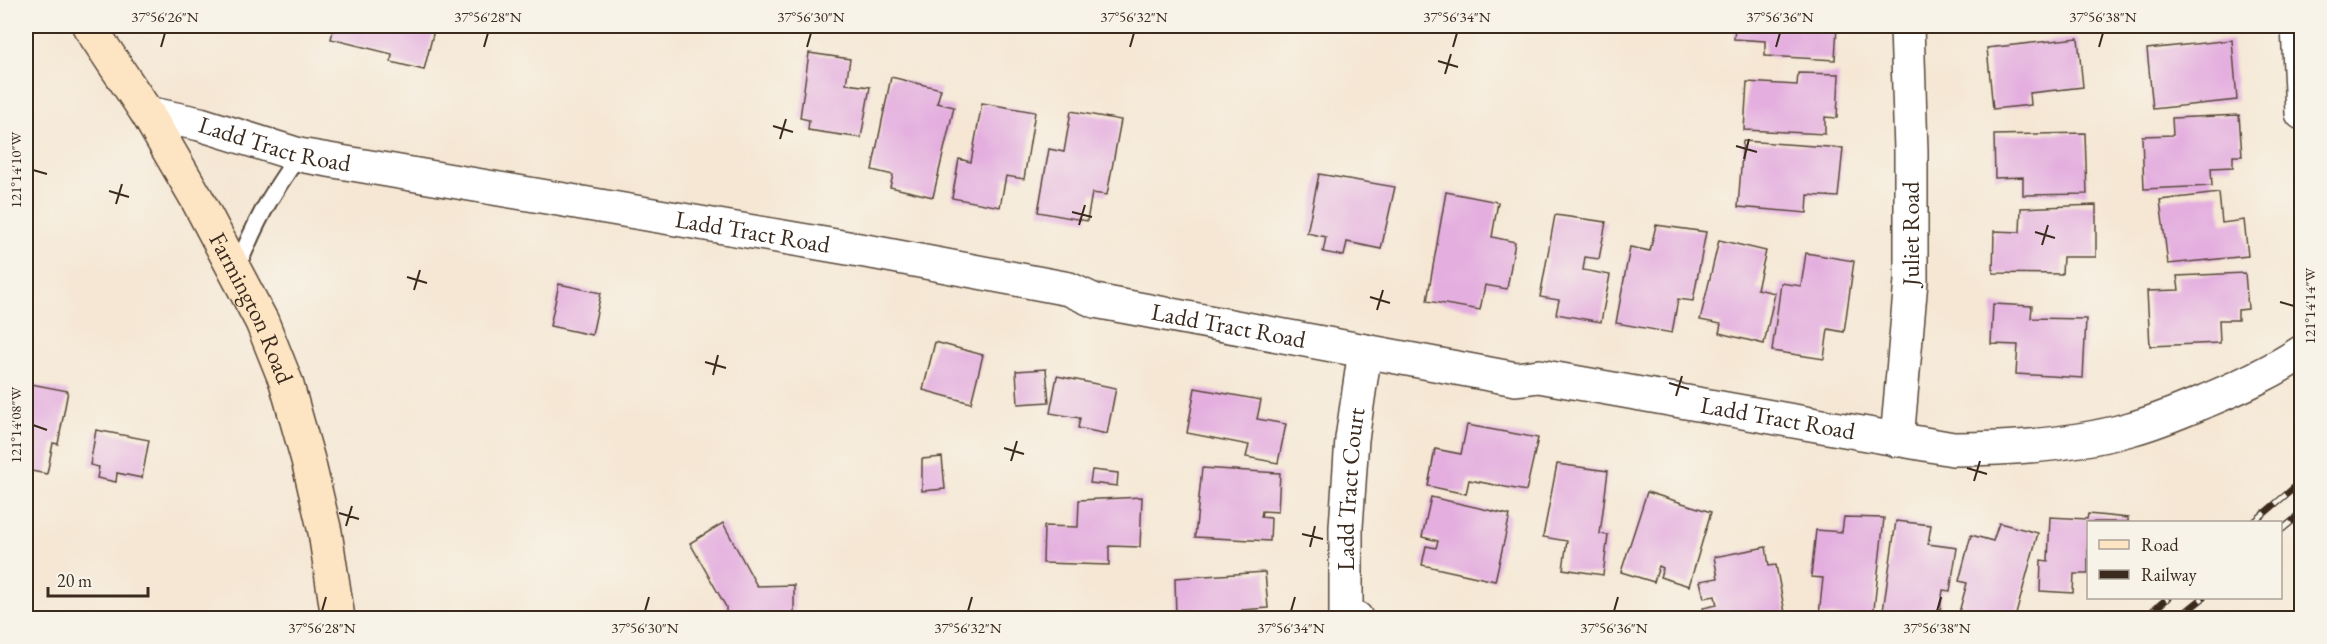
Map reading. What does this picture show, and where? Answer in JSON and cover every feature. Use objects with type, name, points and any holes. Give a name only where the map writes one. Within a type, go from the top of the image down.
[{"type":"main road","name":"Farmington Road","points":[[89,26],[147,113],[197,199],[262,322],[286,382],[309,460],[323,522],[338,613]]},
{"type":"street","name":"Juliet Road","points":[[1897,440],[1911,281],[1911,151],[1906,26]]},
{"type":"street","points":[[2298,26],[2301,112]]},
{"type":"street","name":"Ladd Tract Road","points":[[147,113],[200,124],[299,155],[877,253],[1069,290],[1095,301],[1516,379],[1539,376],[1953,449],[2001,449],[2076,440],[2130,429],[2168,417],[2249,383],[2301,352]]},
{"type":"street","name":"Ladd Tract Court","points":[[1356,618],[1346,616],[1346,527],[1352,439],[1365,351]]},
{"type":"lane","points":[[236,272],[251,232],[271,194],[299,155]]},
{"type":"building","points":[[334,26],[435,26],[424,70],[391,62],[392,54],[331,39]]},
{"type":"building","points":[[1735,26],[1837,26],[1835,60],[1765,56],[1765,41],[1734,39]]},
{"type":"building","points":[[2014,26],[2075,26],[2075,27],[2015,33]]},
{"type":"building","points":[[2173,26],[2224,26],[2225,29],[2174,32]]},
{"type":"building","points":[[2078,38],[2083,87],[2030,93],[2031,105],[1993,109],[1987,48]]},
{"type":"building","points":[[2232,40],[2237,100],[2153,109],[2147,49]]},
{"type":"building","points":[[809,53],[850,59],[846,84],[870,87],[861,138],[808,130],[809,120],[800,118]]},
{"type":"building","points":[[1798,73],[1839,74],[1837,118],[1825,117],[1825,134],[1744,130],[1747,82],[1797,85]]},
{"type":"building","points":[[891,77],[941,89],[937,103],[954,107],[933,197],[890,187],[893,175],[872,170]]},
{"type":"building","points":[[982,103],[1035,112],[1024,179],[1006,176],[1000,207],[952,198],[959,159],[971,162]]},
{"type":"building","points":[[1071,111],[1121,120],[1107,195],[1092,193],[1087,221],[1038,212],[1049,149],[1064,152]]},
{"type":"building","points":[[2239,115],[2242,156],[2233,156],[2233,167],[2211,168],[2212,186],[2144,189],[2142,136],[2173,135],[2172,118]]},
{"type":"building","points":[[2085,133],[2087,194],[2023,195],[2023,177],[1995,178],[1994,135]]},
{"type":"building","points":[[1743,141],[1843,148],[1838,197],[1808,195],[1807,213],[1738,207]]},
{"type":"building","points":[[1319,174],[1395,187],[1381,249],[1347,242],[1344,256],[1323,252],[1326,237],[1307,233]]},
{"type":"building","points":[[1446,192],[1498,202],[1492,237],[1515,242],[1507,289],[1485,285],[1480,310],[1427,301]]},
{"type":"building","points":[[2219,193],[2222,223],[2244,220],[2248,256],[2168,264],[2160,200]]},
{"type":"building","points":[[2096,205],[2096,257],[2063,257],[2062,274],[1993,273],[1994,231],[2020,232],[2021,208]]},
{"type":"building","points":[[1555,215],[1606,222],[1599,259],[1585,257],[1583,270],[1610,275],[1601,322],[1556,314],[1559,300],[1540,297]]},
{"type":"building","points":[[1656,225],[1706,232],[1693,301],[1678,299],[1672,333],[1616,323],[1630,247],[1650,251]]},
{"type":"building","points":[[1719,240],[1766,251],[1757,289],[1775,293],[1764,344],[1719,333],[1721,324],[1700,320]]},
{"type":"building","points":[[1806,253],[1854,261],[1844,332],[1828,329],[1824,359],[1772,351],[1781,283],[1801,286]]},
{"type":"building","points":[[2245,273],[2248,309],[2238,310],[2238,320],[2219,320],[2220,343],[2150,346],[2147,291],[2179,290],[2177,276]]},
{"type":"building","points":[[559,284],[601,293],[592,335],[550,326]]},
{"type":"building","points":[[1993,304],[2032,306],[2031,318],[2086,319],[2083,378],[2016,374],[2018,345],[1991,344]]},
{"type":"building","points":[[935,342],[983,355],[971,403],[923,390]]},
{"type":"building","points":[[1046,369],[1049,402],[1018,404],[1016,371]]},
{"type":"building","points":[[1057,376],[1116,388],[1107,434],[1078,428],[1080,418],[1050,413]]},
{"type":"building","points":[[26,383],[68,391],[58,444],[53,443],[47,474],[26,470]]},
{"type":"building","points":[[1195,388],[1261,400],[1257,419],[1286,424],[1278,463],[1246,457],[1249,445],[1187,433]]},
{"type":"building","points":[[1467,425],[1538,438],[1526,491],[1469,480],[1466,494],[1428,486],[1435,449],[1461,454]]},
{"type":"building","points":[[96,430],[149,440],[142,478],[117,473],[116,482],[97,478],[99,467],[90,465]]},
{"type":"building","points":[[942,457],[945,489],[922,491],[922,459]]},
{"type":"building","points":[[1557,464],[1608,471],[1600,534],[1608,535],[1603,575],[1563,569],[1567,541],[1543,537]]},
{"type":"building","points":[[1202,468],[1280,473],[1278,512],[1262,511],[1261,517],[1271,518],[1270,541],[1195,537]]},
{"type":"building","points":[[1092,470],[1118,473],[1117,486],[1090,483]]},
{"type":"building","points":[[1647,492],[1711,512],[1689,586],[1660,577],[1663,568],[1659,566],[1654,582],[1621,572]]},
{"type":"building","points":[[1142,497],[1140,547],[1109,546],[1109,565],[1043,563],[1044,526],[1078,527],[1079,500]]},
{"type":"building","points":[[1431,497],[1510,515],[1495,581],[1422,565],[1426,546],[1436,548],[1438,541],[1422,537]]},
{"type":"building","points":[[2088,514],[2128,518],[2128,521],[2087,521],[2087,574],[2074,574],[2073,593],[2040,591],[2041,560],[2048,561],[2050,517],[2087,519]]},
{"type":"building","points":[[1844,517],[1884,518],[1873,618],[1819,615],[1823,578],[1811,577],[1816,530],[1842,532]]},
{"type":"building","points":[[1896,521],[1931,525],[1928,544],[1957,548],[1950,591],[1943,590],[1939,618],[1882,618]]},
{"type":"building","points":[[723,523],[757,586],[794,585],[794,618],[726,618],[726,607],[690,543]]},
{"type":"building","points":[[1999,523],[2038,533],[2015,618],[1958,616],[1967,583],[1959,581],[1971,535],[1993,541]]},
{"type":"building","points":[[1766,547],[1769,566],[1776,565],[1786,618],[1705,618],[1703,608],[1717,605],[1715,596],[1704,598],[1700,581],[1718,578],[1714,557]]},
{"type":"building","points":[[1265,572],[1268,608],[1242,610],[1242,618],[1176,618],[1175,578]]},
{"type":"railway","points":[[2255,521],[2302,481]]},
{"type":"railway","points":[[2282,529],[2302,513]]},
{"type":"railway","points":[[2144,618],[2167,599]]},
{"type":"railway","points":[[2178,618],[2202,599]]}]
